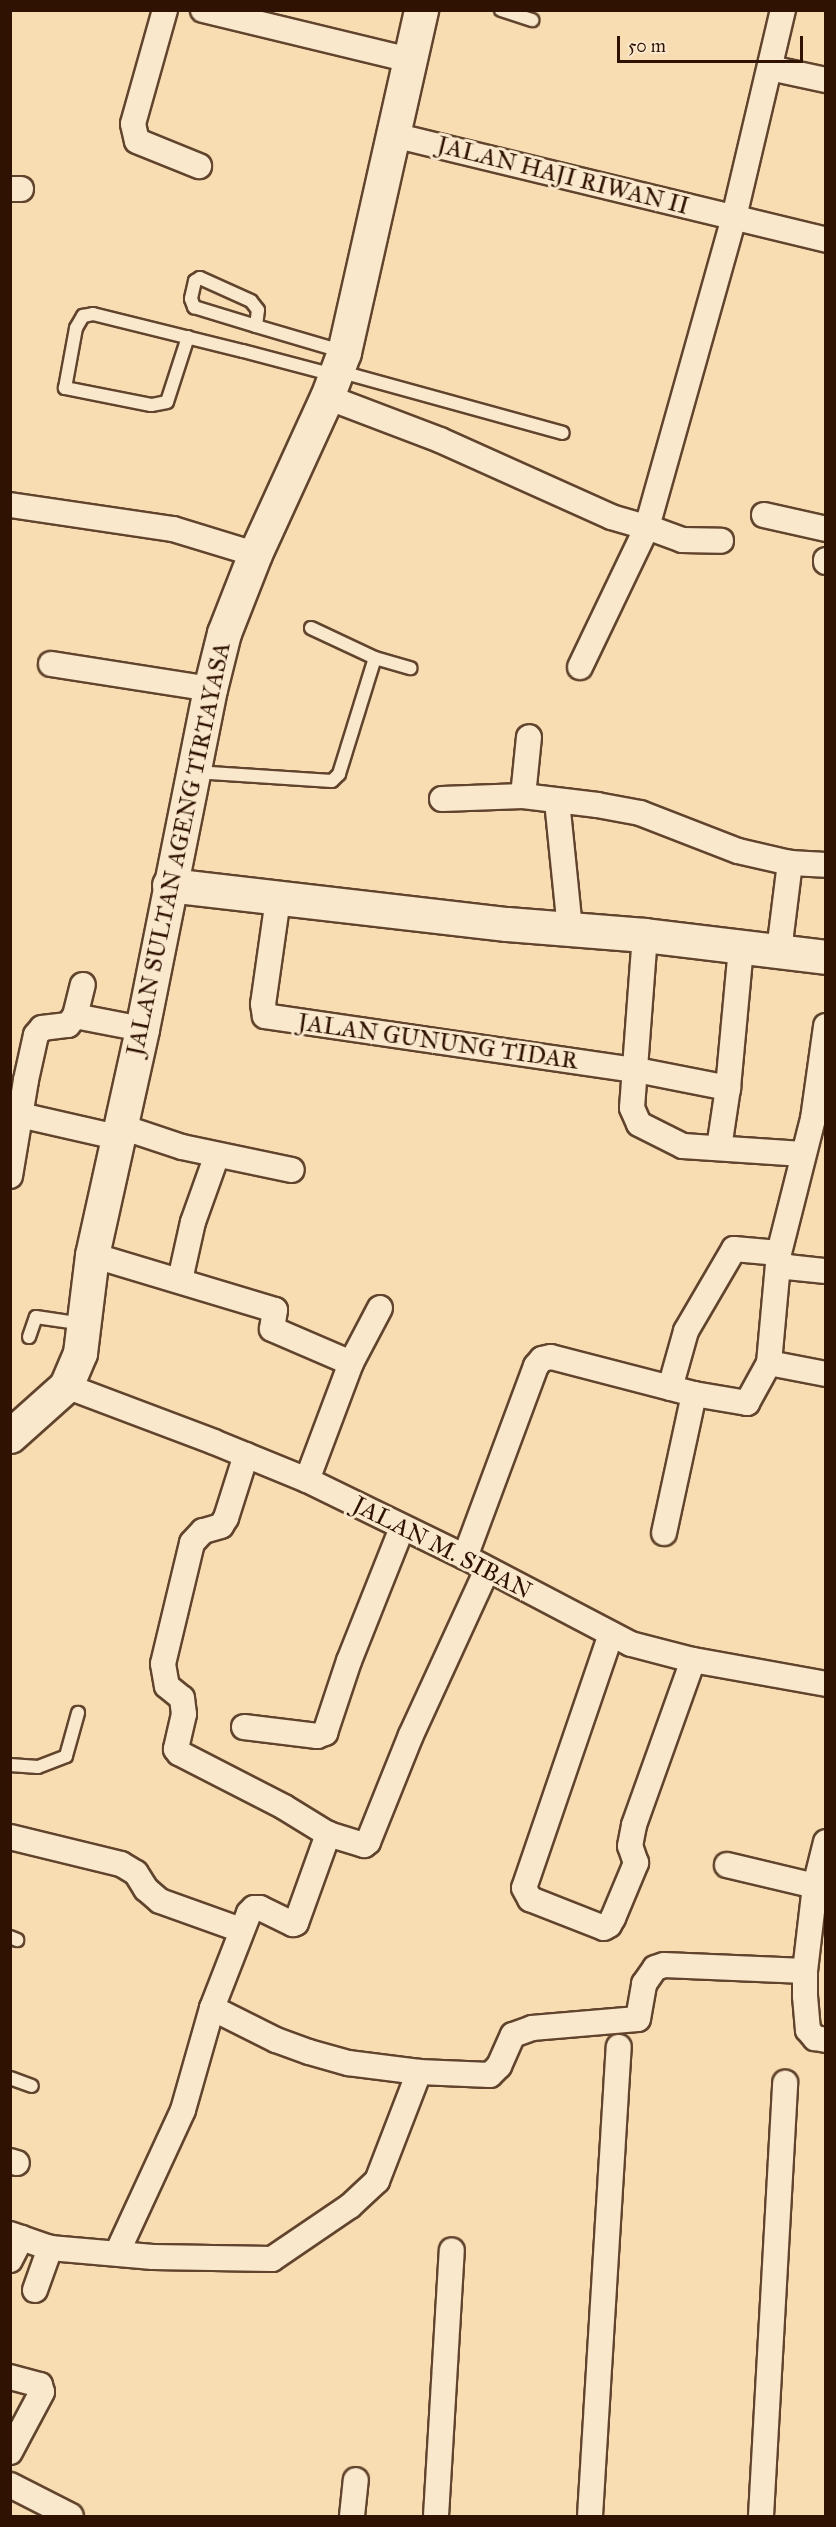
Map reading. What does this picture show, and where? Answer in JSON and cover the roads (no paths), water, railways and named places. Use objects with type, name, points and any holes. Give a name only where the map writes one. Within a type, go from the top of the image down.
[{"type":"main road","name":"JALAN SULTAN AGENG TIRTAYASA","points":[[10,1436],[66,1386],[80,1353],[92,1255],[142,1029],[210,688],[224,633],[255,554],[336,374],[421,10]]},
{"type":"main road","points":[[170,885],[278,899],[570,930],[645,935],[825,957]]},
{"type":"street","points":[[165,10],[133,124],[137,141],[199,166]]},
{"type":"street","points":[[203,10],[409,60]]},
{"type":"street","points":[[580,667],[647,527],[734,217],[783,10]]},
{"type":"street","points":[[770,68],[825,80]]},
{"type":"street","name":"JALAN HAJI RIWAN II","points":[[393,135],[825,240]]},
{"type":"street","points":[[336,374],[440,440],[611,517],[682,540],[721,541]]},
{"type":"street","points":[[10,505],[172,529],[255,554]]},
{"type":"street","points":[[764,515],[825,528]]},
{"type":"street","points":[[51,664],[210,688]]},
{"type":"street","points":[[523,796],[529,736]]},
{"type":"street","points":[[442,799],[523,796],[597,805],[640,813],[738,851],[790,863],[825,865]]},
{"type":"street","points":[[556,801],[570,930]]},
{"type":"street","points":[[779,951],[790,863]]},
{"type":"street","name":"JALAN GUNUNG TIDAR","points":[[278,899],[263,1004],[265,1016],[637,1070],[728,1088]]},
{"type":"street","points":[[645,935],[633,1108],[639,1124],[683,1146],[803,1154]]},
{"type":"street","points":[[719,1148],[728,1088],[741,947]]},
{"type":"street","points":[[10,1176],[36,1035],[42,1028],[68,1025],[75,1016],[83,985]]},
{"type":"street","points":[[75,1016],[142,1029]]},
{"type":"street","points":[[465,1557],[536,1366],[542,1359],[551,1357],[694,1394],[747,1402],[769,1363],[779,1257],[803,1154],[819,1121],[825,1026]]},
{"type":"street","points":[[20,1114],[118,1131],[292,1170]]},
{"type":"street","points":[[180,1280],[193,1222],[217,1155]]},
{"type":"street","points":[[670,1388],[686,1331],[734,1249],[779,1257],[787,1267],[825,1271]]},
{"type":"street","points":[[92,1255],[180,1280],[211,1293],[275,1310],[272,1329],[351,1363]]},
{"type":"street","points":[[307,1480],[351,1363],[380,1308]]},
{"type":"street","points":[[769,1363],[825,1374]]},
{"type":"street","name":"JALAN M. SIBAN","points":[[66,1386],[307,1480],[465,1557],[631,1644],[693,1660],[825,1684]]},
{"type":"street","points":[[664,1533],[694,1394]]},
{"type":"street","points":[[246,1455],[221,1526],[202,1531],[192,1543],[163,1664],[167,1686],[182,1698],[184,1714],[176,1749],[179,1753],[284,1807],[328,1834],[364,1845],[368,1842],[411,1735],[487,1570]]},
{"type":"street","points":[[244,1727],[317,1736],[325,1732],[349,1661],[402,1528]]},
{"type":"street","points":[[612,1634],[524,1888],[530,1899],[604,1928],[613,1918],[636,1863],[630,1846],[634,1825],[693,1660]]},
{"type":"street","points":[[117,2253],[183,2110],[213,2008],[241,1930],[254,1908],[260,1908],[293,1924],[296,1923],[328,1834]]},
{"type":"street","points":[[10,1837],[121,1864],[136,1873],[146,1889],[160,1901],[241,1930]]},
{"type":"street","points":[[820,2039],[808,2030],[806,2021],[805,1971],[816,1886],[825,1842]]},
{"type":"street","points":[[727,1865],[816,1886]]},
{"type":"street","points":[[213,2008],[276,2040],[348,2063],[419,2072],[490,2075],[499,2066],[513,2035],[532,2028],[639,2019],[644,1984],[655,1968],[664,1965],[805,1971]]},
{"type":"street","points":[[590,2517],[619,2047]]},
{"type":"street","points":[[10,2260],[16,2236],[50,2248],[153,2257],[272,2259],[350,2206],[377,2181],[419,2072]]},
{"type":"street","points":[[761,2517],[785,2083]]},
{"type":"street","points":[[35,2290],[50,2248]]},
{"type":"street","points":[[436,2517],[452,2250]]},
{"type":"street","points":[[10,2377],[40,2385],[42,2392],[39,2402],[10,2452]]},
{"type":"street","points":[[352,2517],[356,2480]]},
{"type":"street","points":[[10,2485],[71,2517]]},
{"type":"lane","points":[[501,10],[532,20]]},
{"type":"lane","points":[[256,327],[258,310],[251,301],[200,278],[195,281],[191,299],[194,307],[256,327],[336,374]]},
{"type":"lane","points":[[188,337],[166,402],[151,405],[65,388],[76,328],[83,316],[93,314],[188,337],[336,374],[563,433]]},
{"type":"lane","points":[[311,628],[375,658],[411,668]]},
{"type":"lane","points":[[193,771],[332,781],[339,774],[375,658]]},
{"type":"lane","points":[[29,1337],[36,1317],[85,1325]]},
{"type":"lane","points":[[10,1765],[38,1767],[66,1756],[78,1713]]},
{"type":"lane","points":[[10,2078],[32,2086]]}]
